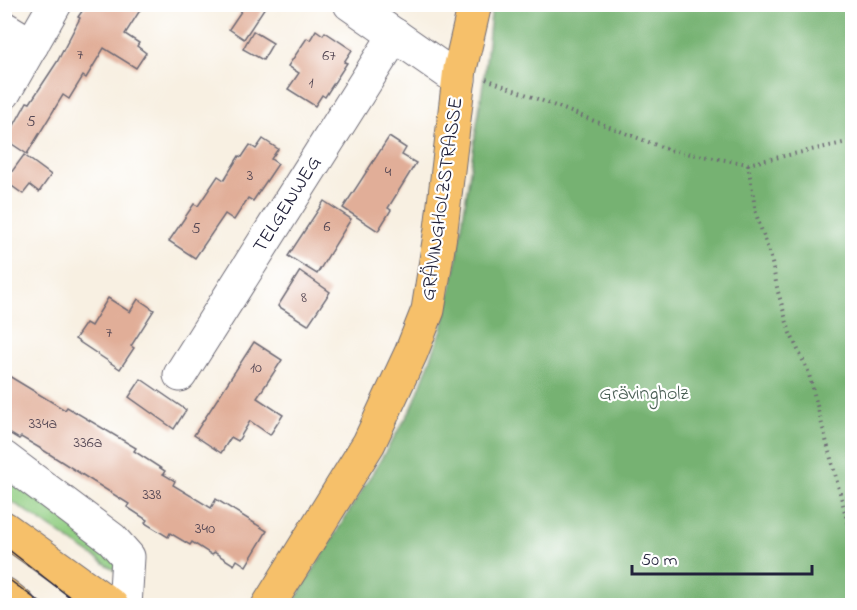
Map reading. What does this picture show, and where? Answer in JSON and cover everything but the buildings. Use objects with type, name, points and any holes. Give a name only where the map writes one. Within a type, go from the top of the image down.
[{"type":"main road","name":"GRÄVINGHOLZSTRASSE","points":[[268,606],[369,443],[411,353],[428,310],[441,229],[459,75],[475,4]]},
{"type":"main road","points":[[4,528],[112,606]]},
{"type":"main road","points":[[4,594],[19,606]]},
{"type":"street","points":[[4,93],[55,4]]},
{"type":"street","points":[[350,4],[459,75]]},
{"type":"street","points":[[4,27],[32,45]]},
{"type":"street","name":"TELGENWEG","points":[[180,375],[395,35]]},
{"type":"street","points":[[4,458],[112,539],[129,558],[125,606]]},
{"type":"path","points":[[459,75],[669,150],[748,164],[852,141]]},
{"type":"path","points":[[748,164],[756,214],[771,258],[790,333],[808,371],[852,539]]},
{"type":"green space","name":"Grävingholz","points":[[492,5],[852,5],[852,605],[292,605],[412,408],[442,329],[456,265],[485,70]]},
{"type":"green space","points":[[4,473],[115,558],[119,573],[5,497]]},
{"type":"tram line","points":[[4,546],[81,606]]},
{"type":"tram line","points":[[4,576],[45,606]]}]
